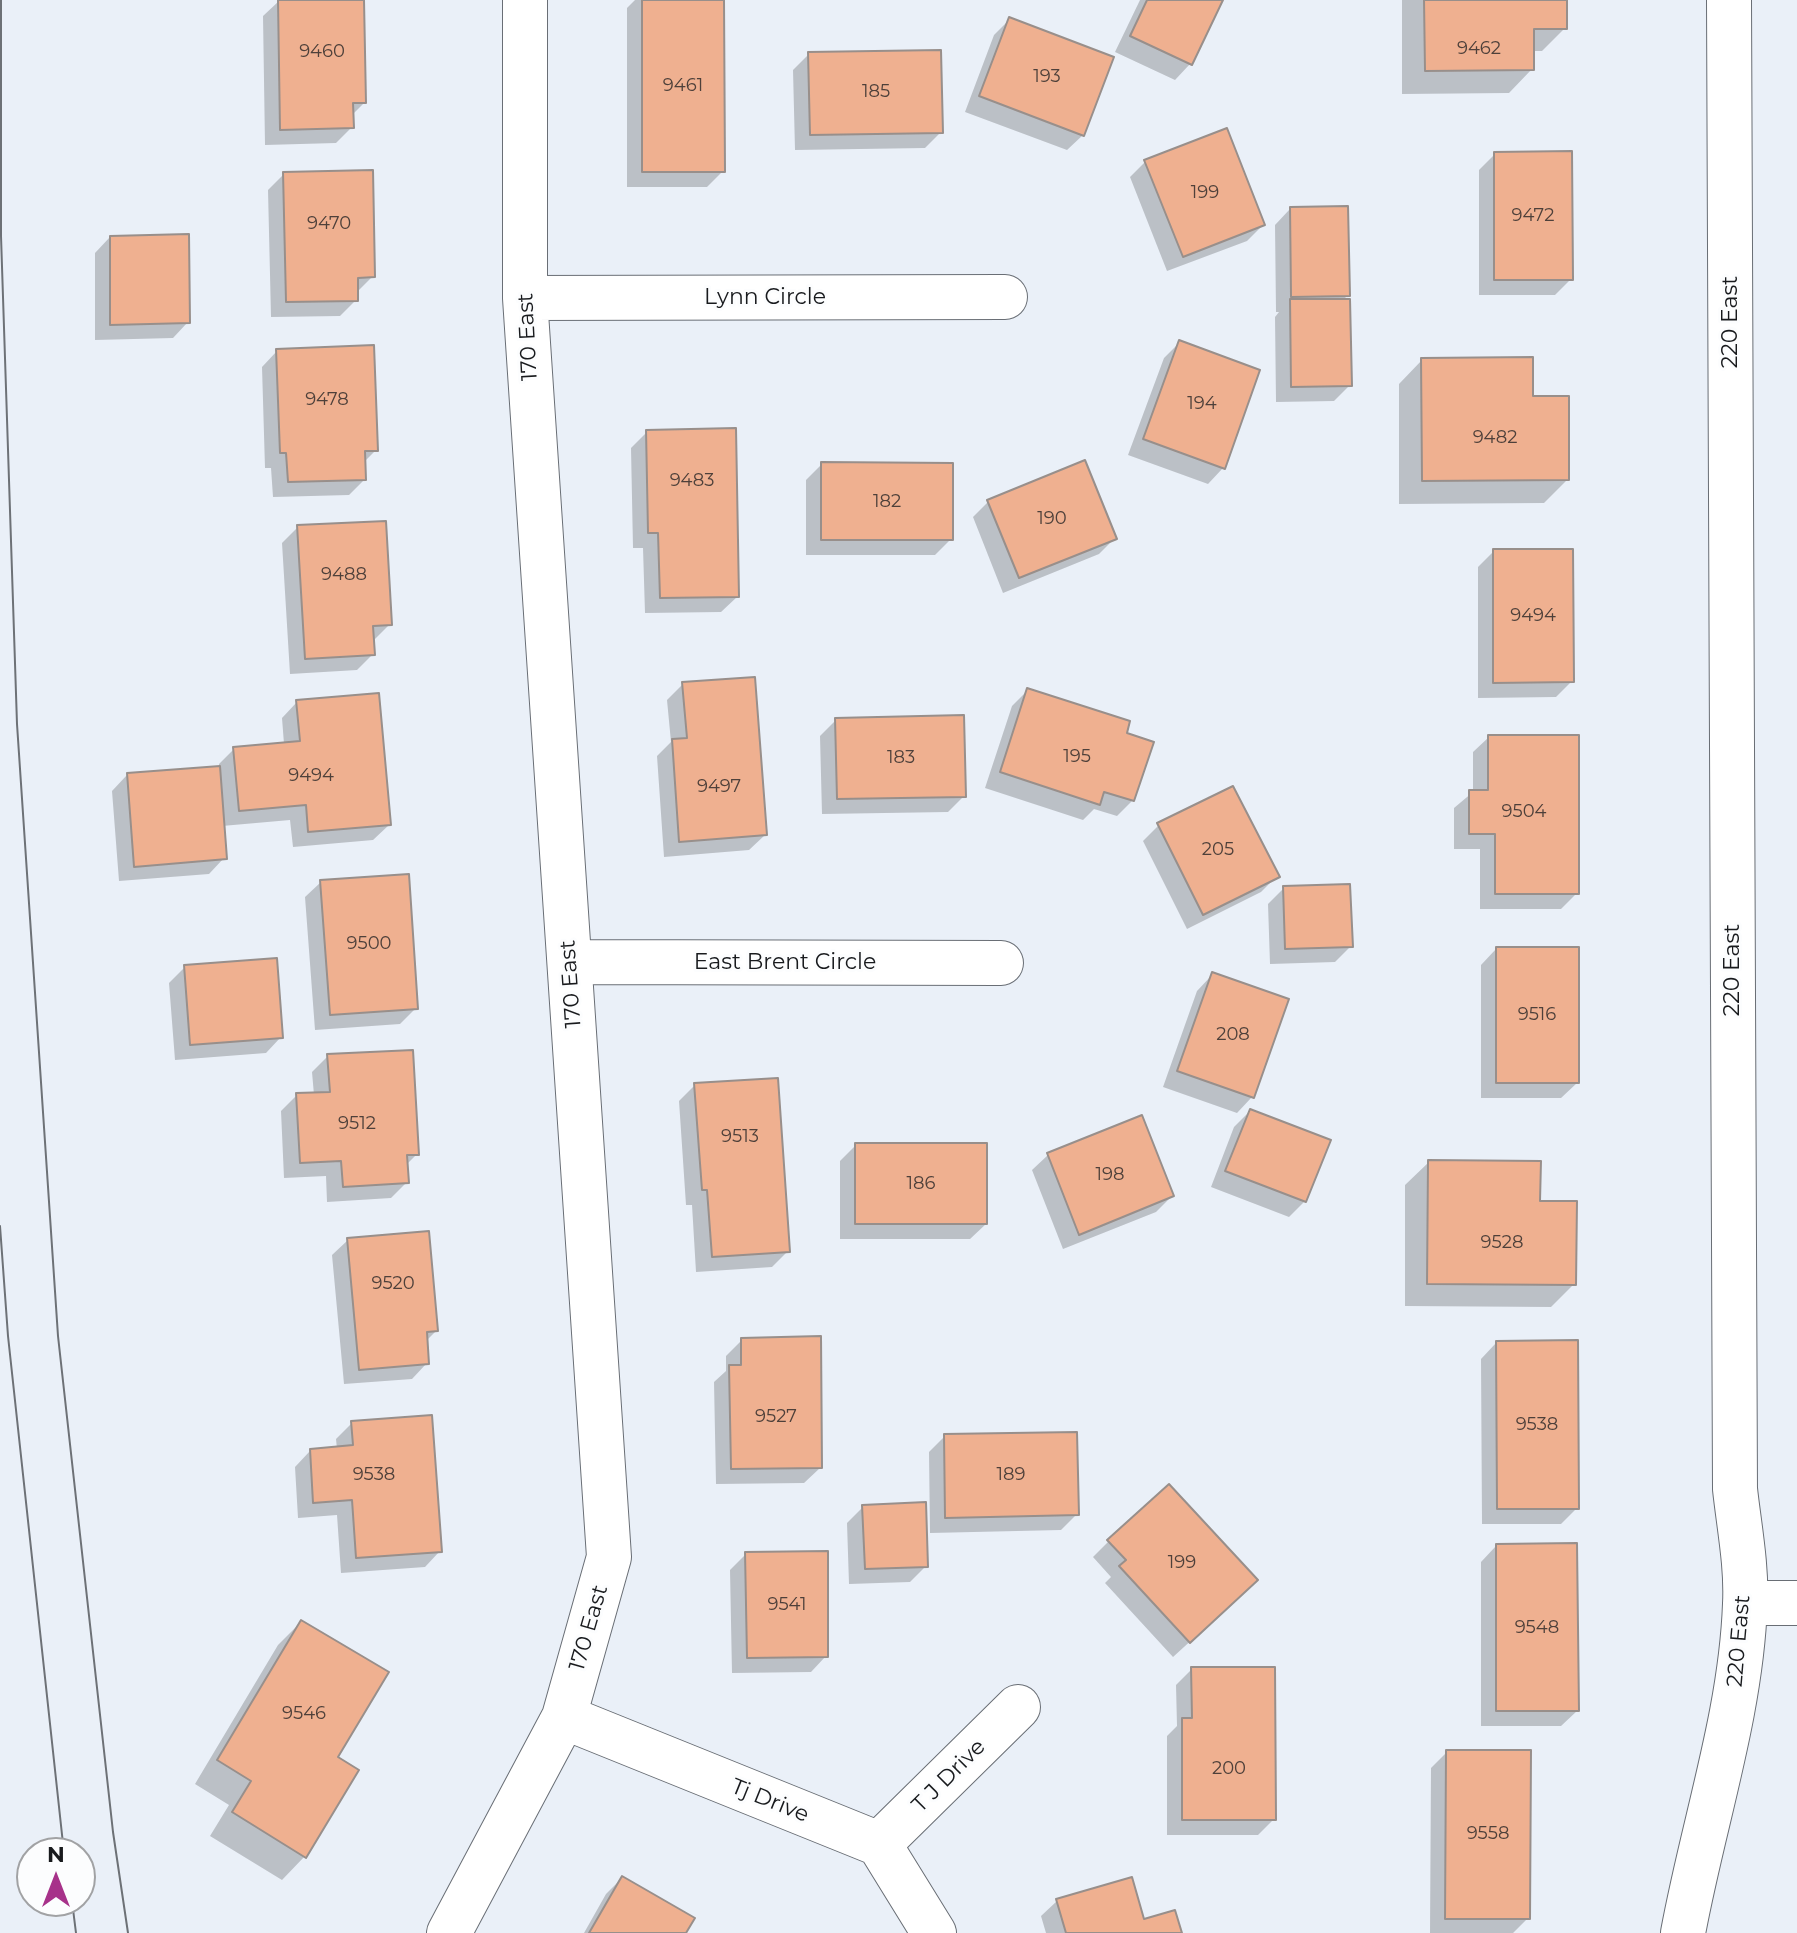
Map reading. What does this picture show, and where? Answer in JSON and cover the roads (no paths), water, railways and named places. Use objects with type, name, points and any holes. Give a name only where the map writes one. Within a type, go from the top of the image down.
[{"type":"street","name":"170 East","points":[[449,1933],[564,1717],[609,1557],[525,298],[525,0]]},
{"type":"street","name":"220 East","points":[[1683,1933],[1695,1867],[1733,1707],[1745,1603],[1735,1489],[1729,0]]},
{"type":"street","name":"Lynn Circle","points":[[525,298],[1005,297]]},
{"type":"street","name":"East Brent Circle","points":[[570,962],[1001,963]]},
{"type":"street","points":[[1745,1603],[1797,1603]]},
{"type":"street","name":"T J Drive","points":[[879,1844],[1018,1707]]},
{"type":"street","name":"Tj Drive","points":[[564,1717],[879,1844]]},
{"type":"street","points":[[879,1844],[934,1933]]},
{"type":"tram line","points":[[1,0],[1,236],[17,724],[58,1336],[113,1832],[128,1933]]},
{"type":"tram line","points":[[0,1226],[8,1336],[62,1837]]},
{"type":"tram line","points":[[74,1917],[76,1933]]}]
